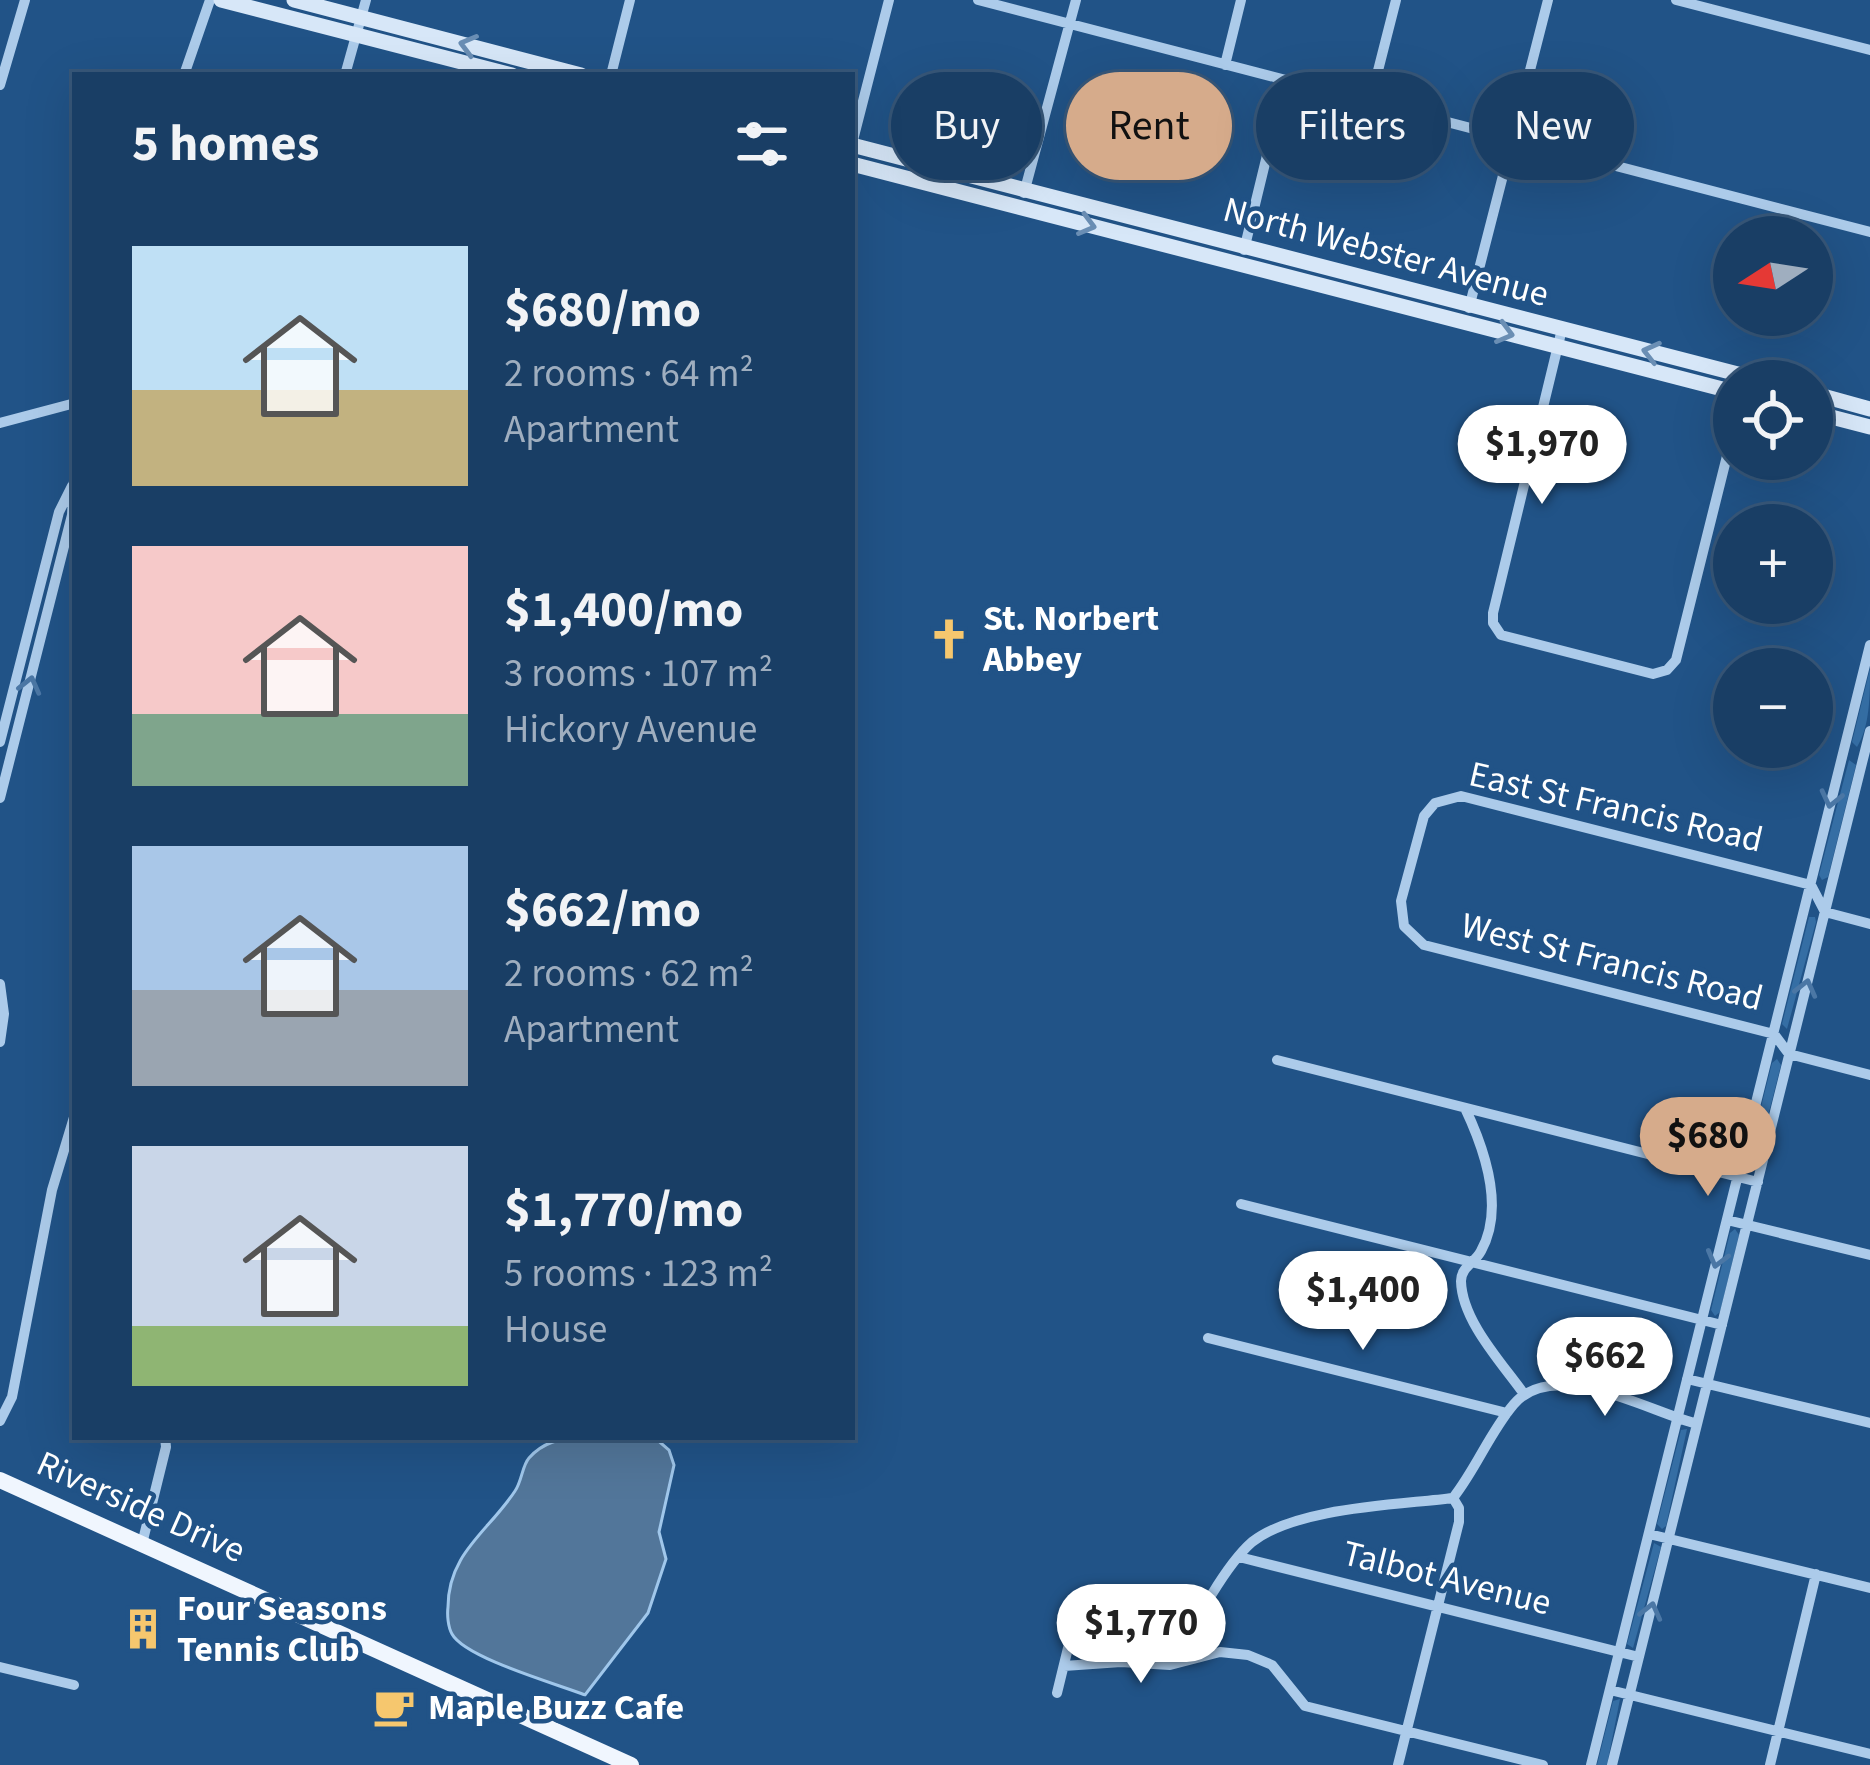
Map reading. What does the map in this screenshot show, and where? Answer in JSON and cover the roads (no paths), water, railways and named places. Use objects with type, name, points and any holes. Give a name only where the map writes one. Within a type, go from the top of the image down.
[{"type":"main road","points":[[220,0],[512,71]]},
{"type":"main road","points":[[294,0],[363,9],[512,71]]},
{"type":"main road","name":"North Webster Avenue","points":[[855,145],[1713,370]]},
{"type":"main road","name":"North Webster Avenue","points":[[855,165],[1713,387]]},
{"type":"main road","points":[[1833,399],[1870,409]]},
{"type":"main road","points":[[1833,417],[1870,427]]},
{"type":"main road","name":"Riverside Drive","points":[[0,1480],[631,1765]]},
{"type":"street","points":[[0,85],[25,0]]},
{"type":"street","points":[[185,72],[210,0]]},
{"type":"street","points":[[612,72],[630,0]]},
{"type":"street","points":[[855,132],[889,0]]},
{"type":"street","points":[[978,0],[1256,73]]},
{"type":"street","points":[[1020,208],[1076,0]]},
{"type":"street","points":[[1225,65],[1241,0]]},
{"type":"street","points":[[1378,72],[1396,0]]},
{"type":"street","points":[[1530,72],[1548,0]]},
{"type":"street","points":[[1676,0],[1870,50]]},
{"type":"street","points":[[346,72],[363,9]]},
{"type":"street","points":[[1634,170],[1870,232]]},
{"type":"street","points":[[1240,264],[1260,180]]},
{"type":"street","points":[[1465,322],[1502,180]]},
{"type":"street","points":[[1562,328],[1492,616],[1496,629],[1507,638],[1653,674],[1673,665],[1721,480]]},
{"type":"street","points":[[0,422],[72,404]]},
{"type":"street","points":[[0,742],[59,512],[72,484]]},
{"type":"street","points":[[0,798],[72,515]]},
{"type":"street","points":[[1591,1765],[1870,645]]},
{"type":"street","points":[[1612,1765],[1870,731]]},
{"type":"street","points":[[1843,751],[1867,757]]},
{"type":"street","name":"East St Francis Road","points":[[1420,826],[1435,802],[1461,796],[1811,885]]},
{"type":"street","name":"West St Francis Road","points":[[1420,826],[1401,907],[1404,926],[1424,945],[1774,1034]]},
{"type":"street","points":[[1811,885],[1825,912],[1870,924]]},
{"type":"street","points":[[0,984],[4,1014],[0,1042]]},
{"type":"street","points":[[1774,1034],[1789,1054],[1870,1075]]},
{"type":"street","points":[[1276,1060],[1758,1182]]},
{"type":"street","points":[[1465,1108],[1489,1181],[1488,1228],[1480,1253],[1461,1276],[1466,1302],[1524,1394]]},
{"type":"street","points":[[0,1420],[12,1396],[52,1190],[72,1124]]},
{"type":"street","points":[[1241,1204],[1721,1325]]},
{"type":"street","points":[[1727,1220],[1870,1256]]},
{"type":"street","points":[[1208,1338],[1507,1414]]},
{"type":"street","points":[[1688,1379],[1870,1424]]},
{"type":"street","points":[[1453,1498],[1524,1394],[1552,1384],[1579,1386],[1697,1424]]},
{"type":"street","points":[[142,1544],[167,1440]]},
{"type":"street","points":[[1206,1654],[1197,1636],[1198,1620],[1239,1557],[1267,1534],[1327,1514],[1453,1498]]},
{"type":"street","points":[[1398,1765],[1459,1522],[1453,1498]]},
{"type":"street","points":[[1649,1534],[1870,1588]]},
{"type":"street","name":"Talbot Avenue","points":[[1239,1557],[1639,1657]]},
{"type":"street","points":[[1770,1765],[1816,1574]]},
{"type":"street","points":[[1057,1693],[1068,1648]]},
{"type":"street","points":[[1064,1666],[1171,1665],[1230,1652],[1264,1660],[1305,1706],[1543,1765]]},
{"type":"street","points":[[0,1667],[74,1685]]},
{"type":"street","points":[[1610,1690],[1870,1754]]},
{"type":"place","name":"St. Norbert Abbey","points":[[949,639]]},
{"type":"place","name":"Four Seasons Tennis Club","points":[[143,1629]]},
{"type":"place","name":"Maple Buzz Cafe","points":[[394,1707]]}]
